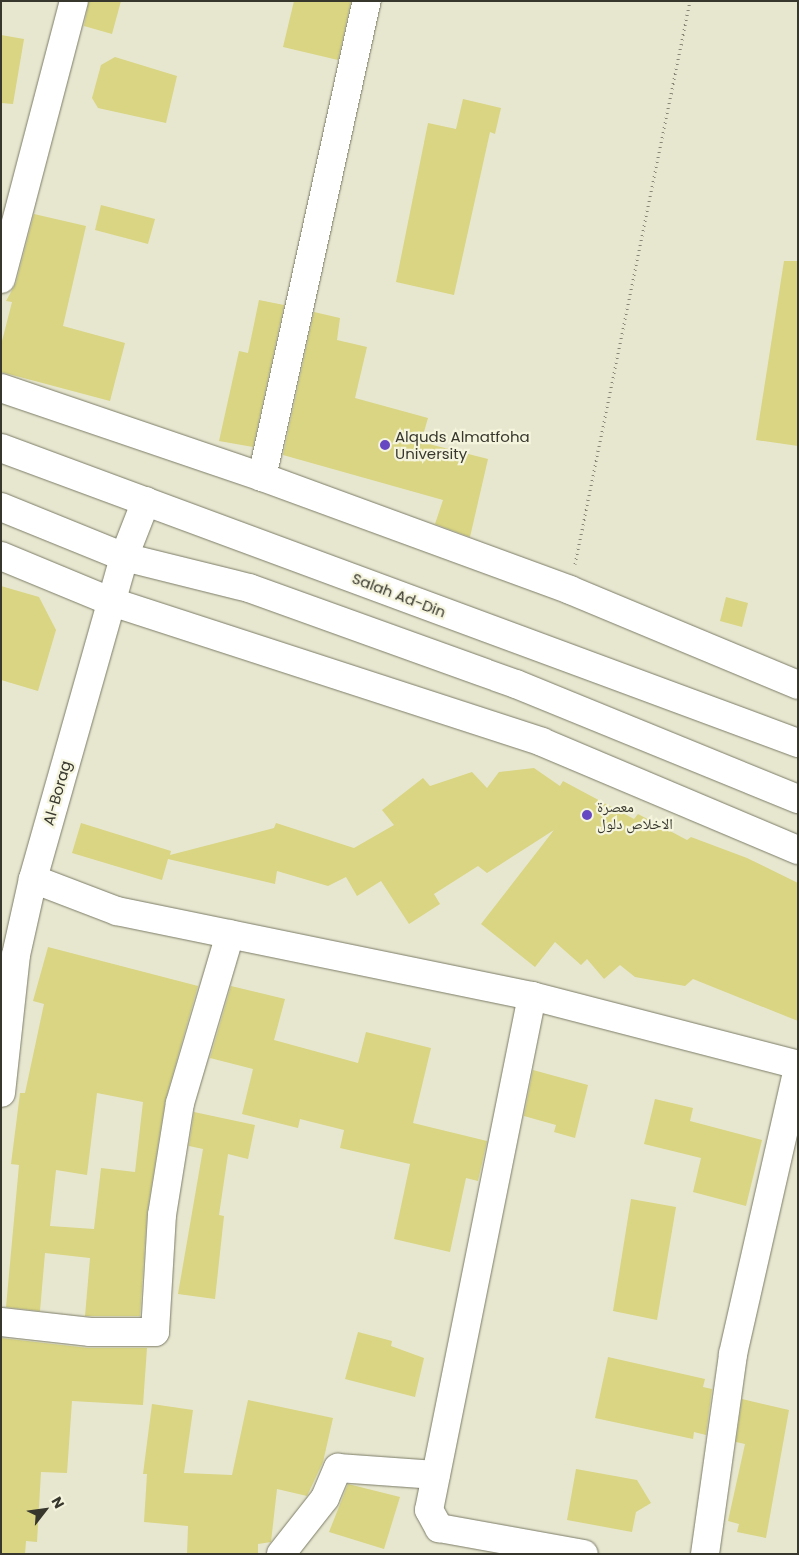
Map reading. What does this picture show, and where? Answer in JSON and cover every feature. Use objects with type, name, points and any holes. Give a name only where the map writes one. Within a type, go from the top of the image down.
[{"type":"main road","points":[[1,279],[74,1]]},
{"type":"main road","points":[[262,477],[367,1]]},
{"type":"main road","points":[[1,388],[262,477],[570,590],[798,685]]},
{"type":"main road","name":"Salah Ad-Din","points":[[1,448],[648,690],[798,742]]},
{"type":"main road","name":"Al-Borag","points":[[1,1094],[9,953],[124,557],[146,501]]},
{"type":"main road","points":[[1,507],[124,557],[249,588],[470,668],[658,739],[798,799]]},
{"type":"main road","points":[[1,556],[112,602],[542,742],[798,850]]},
{"type":"main road","points":[[32,879],[117,911],[532,996],[798,1066],[733,1354],[705,1554]]},
{"type":"main road","points":[[1,1322],[90,1332],[155,1332],[162,1215],[180,1103],[230,934]]},
{"type":"main road","points":[[532,996],[429,1510],[439,1528],[584,1554]]},
{"type":"main road","points":[[281,1554],[326,1498],[338,1468],[436,1475]]},
{"type":"path","points":[[570,590],[690,1]]},
{"type":"building","points":[[89,1],[121,1],[112,34],[84,26]]},
{"type":"building","points":[[294,1],[351,1],[338,60],[283,47]]},
{"type":"building","points":[[1,35],[24,39],[13,104],[1,103]]},
{"type":"building","points":[[115,57],[177,76],[166,123],[98,108],[92,98],[101,65]]},
{"type":"building","points":[[463,99],[501,108],[495,134],[490,132],[454,295],[396,282],[428,123],[456,129]]},
{"type":"building","points":[[101,205],[155,219],[148,244],[95,230]]},
{"type":"building","points":[[34,214],[86,226],[63,326],[125,343],[110,401],[1,372],[1,345],[12,302],[6,301],[16,283]]},
{"type":"building","points":[[784,261],[798,261],[798,446],[756,440]]},
{"type":"building","points":[[259,300],[284,305],[253,447],[219,441],[239,351],[248,353]]},
{"type":"building","points":[[314,312],[340,318],[337,340],[367,347],[355,398],[428,418],[421,442],[488,459],[470,537],[435,524],[443,500],[283,455]]},
{"type":"building","points":[[1,586],[39,597],[56,630],[38,691],[1,680]]},
{"type":"building","points":[[726,597],[748,603],[742,627],[720,621]]},
{"type":"building","points":[[534,768],[560,786],[563,781],[634,819],[638,814],[687,840],[691,837],[747,858],[798,883],[798,1021],[693,979],[685,986],[635,977],[620,965],[604,979],[587,959],[581,965],[555,942],[535,967],[481,924],[554,830],[487,873],[478,866],[434,894],[440,904],[409,924],[381,881],[357,896],[346,877],[328,886],[277,871],[275,884],[168,859],[162,880],[72,853],[81,823],[171,851],[170,855],[274,828],[276,823],[354,848],[394,825],[382,810],[423,778],[430,786],[472,772],[487,788],[499,772]]},
{"type":"building","points":[[48,947],[198,986],[165,1101],[147,1213],[140,1316],[85,1316],[90,1258],[45,1253],[40,1311],[6,1307],[19,1165],[11,1164],[20,1093],[25,1093],[44,1004],[33,1001]],"holes":[[[97,1093],[143,1102],[135,1172],[101,1168],[94,1229],[50,1226],[56,1170],[87,1175]]]},
{"type":"building","points":[[231,986],[285,999],[274,1040],[358,1063],[366,1032],[431,1048],[413,1123],[487,1141],[478,1181],[466,1178],[450,1252],[394,1239],[410,1164],[340,1148],[344,1130],[300,1119],[298,1128],[242,1114],[253,1069],[210,1058]]},
{"type":"building","points":[[533,1070],[588,1085],[575,1138],[554,1132],[556,1125],[524,1116]]},
{"type":"building","points":[[655,1099],[693,1108],[690,1121],[762,1140],[746,1206],[693,1192],[701,1158],[644,1144]]},
{"type":"building","points":[[194,1112],[255,1125],[248,1159],[228,1154],[219,1215],[224,1216],[215,1299],[178,1294],[203,1149],[189,1146]]},
{"type":"building","points":[[631,1199],[676,1207],[657,1320],[613,1311]]},
{"type":"building","points":[[358,1332],[392,1341],[391,1346],[424,1358],[415,1397],[345,1379]]},
{"type":"building","points":[[1,1338],[88,1348],[147,1348],[143,1405],[72,1401],[67,1473],[41,1472],[37,1542],[26,1541],[25,1554],[1,1554]]},
{"type":"building","points":[[608,1357],[705,1379],[703,1387],[712,1389],[706,1435],[694,1432],[693,1439],[595,1418]]},
{"type":"building","points":[[742,1399],[789,1410],[766,1538],[737,1532],[739,1524],[728,1521],[745,1444],[736,1442]]},
{"type":"building","points":[[248,1400],[333,1418],[323,1462],[307,1496],[277,1489],[271,1542],[258,1544],[258,1554],[187,1554],[188,1526],[144,1522],[147,1474],[143,1474],[152,1404],[193,1410],[184,1473],[232,1475]]},
{"type":"building","points":[[576,1469],[637,1480],[651,1503],[636,1512],[632,1532],[567,1520]]},
{"type":"building","points":[[348,1484],[400,1497],[384,1549],[329,1532]]},
{"type":"place","name":"Alquds Almatfoha University","points":[[385,445]]},
{"type":"place","name":"معصرة الاخلاص دلول","points":[[587,815]]}]
